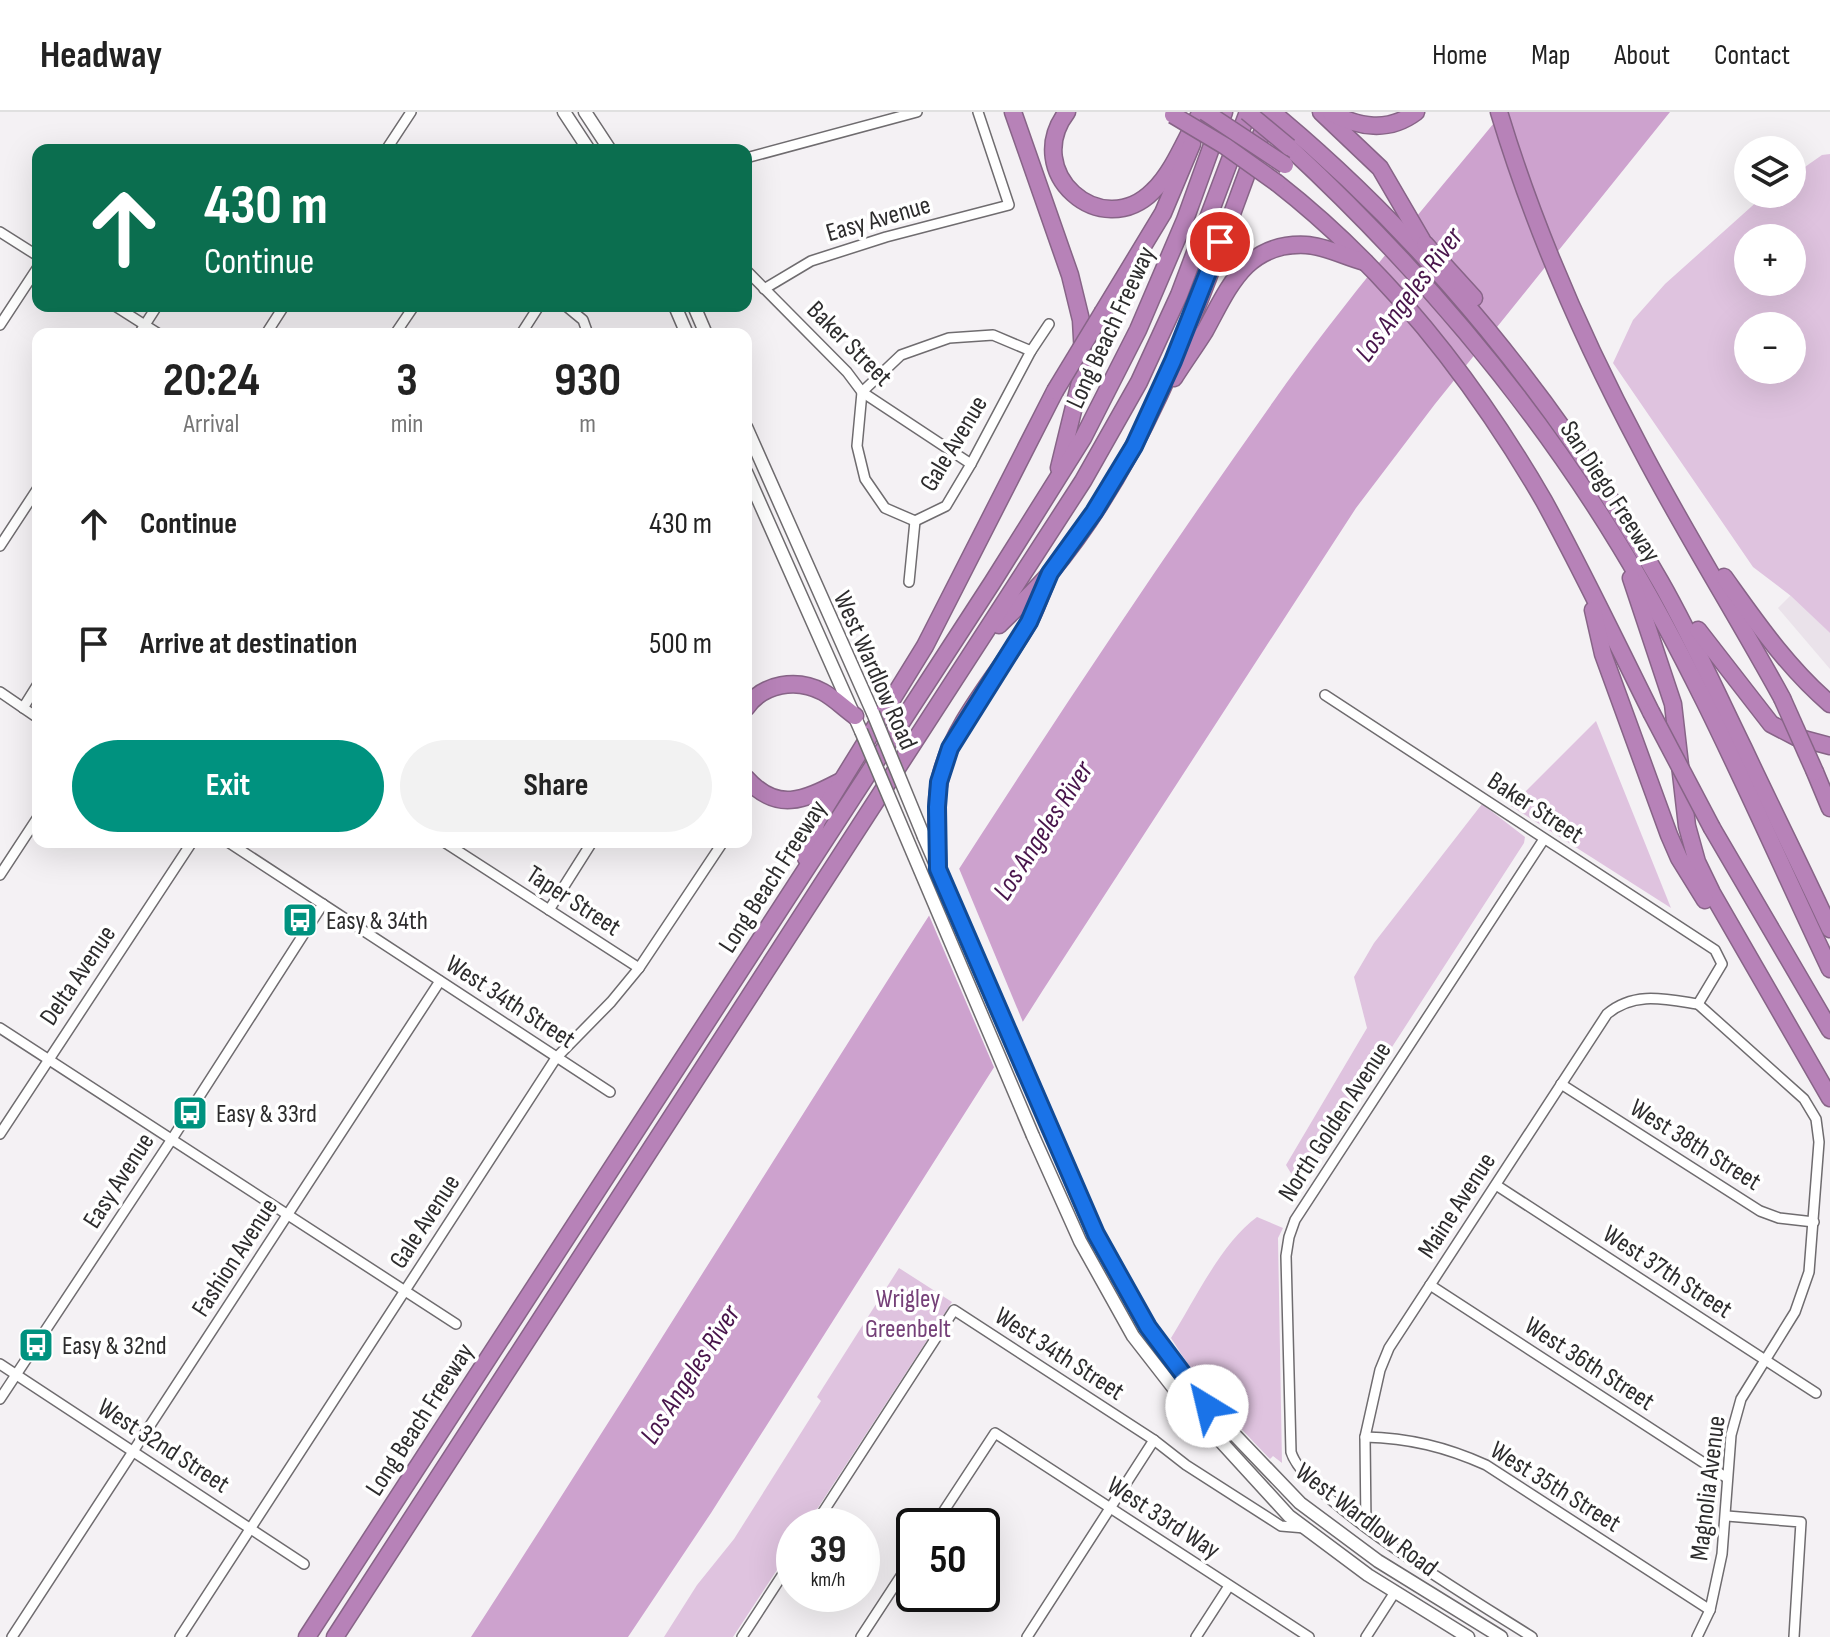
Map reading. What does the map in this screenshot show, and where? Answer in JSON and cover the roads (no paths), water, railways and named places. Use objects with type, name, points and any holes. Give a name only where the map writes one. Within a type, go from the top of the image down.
[{"type":"highway","points":[[1013,112],[1070,275],[1081,320],[1083,356],[1080,382],[1057,479]]},
{"type":"highway","points":[[1067,112],[1053,143],[1054,162],[1060,178],[1081,200],[1109,208],[1137,203],[1153,192],[1203,112]]},
{"type":"highway","points":[[1203,112],[1285,165],[1326,182]]},
{"type":"highway","points":[[801,875],[817,821],[925,646],[1055,391],[1163,213],[1203,112]]},
{"type":"highway","name":"Long Beach Freeway","points":[[307,1637],[1057,479],[1104,399],[1162,279],[1224,112]]},
{"type":"highway","name":"Long Beach Freeway","points":[[335,1637],[1076,492],[1139,382],[1179,295],[1247,112]]},
{"type":"highway","name":"San Diego Freeway","points":[[1247,112],[1292,129],[1326,182],[1358,194],[1422,240],[1496,324],[1555,423],[1692,676],[1830,969]]},
{"type":"highway","points":[[1262,112],[1292,129]]},
{"type":"highway","points":[[1151,414],[1271,112],[1358,194]]},
{"type":"highway","points":[[1321,112],[1380,168],[1422,240]]},
{"type":"highway","points":[[1329,112],[1357,124],[1377,126],[1399,121],[1416,112]]},
{"type":"highway","points":[[1499,112],[1549,252],[1606,378],[1641,449],[1782,698],[1830,808]]},
{"type":"highway","points":[[1170,114],[1225,146],[1277,183],[1332,229],[1406,304],[1451,361],[1526,472],[1712,828],[1830,1030]]},
{"type":"highway","name":"San Diego Freeway","points":[[1358,194],[1404,259],[1616,490],[1698,630],[1830,904]]},
{"type":"highway","points":[[973,652],[1050,573],[1118,476],[1151,414],[1204,333],[1236,276],[1255,258],[1278,248],[1316,246],[1367,262]]},
{"type":"highway","points":[[1555,423],[1598,481],[1660,582],[1718,694],[1830,929]]},
{"type":"highway","points":[[1555,423],[1609,507],[1684,641],[1830,942]]},
{"type":"highway","points":[[1620,546],[1673,704],[1691,845],[1705,879],[1830,1098]]},
{"type":"highway","points":[[1698,551],[1722,573],[1770,643],[1830,704]]},
{"type":"highway","points":[[938,869],[939,782],[950,748],[1029,622],[1050,573]]},
{"type":"highway","points":[[1587,585],[1603,654],[1669,835],[1695,885],[1781,1015]]},
{"type":"highway","points":[[1698,630],[1771,724],[1796,737],[1830,746]]},
{"type":"highway","points":[[752,703],[769,689],[802,684],[823,692],[858,724]]},
{"type":"highway","points":[[752,783],[766,795],[787,801],[807,798],[841,781]]},
{"type":"main road","points":[[564,112],[585,144]]},
{"type":"main road","points":[[585,112],[606,144]]},
{"type":"main road","name":"West Wardlow Road","points":[[752,441],[873,713],[1096,1234],[1148,1327],[1207,1406],[1300,1503],[1378,1561],[1501,1637]]},
{"type":"main road","name":"West Wardlow Road","points":[[752,486],[1080,1241],[1133,1336],[1182,1399],[1289,1516],[1395,1592],[1468,1637]]},
{"type":"street","points":[[390,144],[411,112]]},
{"type":"street","points":[[752,156],[917,112]]},
{"type":"street","name":"Easy Avenue","points":[[764,289],[811,261],[886,237],[1009,205],[978,112]]},
{"type":"street","points":[[0,232],[32,252]]},
{"type":"street","points":[[0,325],[32,276]]},
{"type":"street","name":"Baker Street","points":[[752,276],[847,372],[862,392],[971,464]]},
{"type":"street","points":[[122,312],[140,328]]},
{"type":"street","points":[[573,312],[583,320],[586,328]]},
{"type":"street","name":"Gale Avenue","points":[[909,582],[915,521],[946,506],[1049,324]]},
{"type":"street","points":[[915,521],[885,508],[865,479],[857,446],[862,392],[901,355],[949,338],[993,335],[1031,351]]},
{"type":"street","points":[[0,546],[32,497]]},
{"type":"street","points":[[0,692],[32,714]]},
{"type":"street","points":[[23,708],[32,694]]},
{"type":"street","name":"Baker Street","points":[[1325,695],[1708,944],[1721,957],[1722,964],[1698,1004]]},
{"type":"street","points":[[0,875],[32,826]]},
{"type":"street","name":"North Golden Avenue","points":[[1295,1465],[1291,1452],[1286,1256],[1295,1220],[1544,839]]},
{"type":"street","name":"Delta Avenue","points":[[0,1134],[188,848]]},
{"type":"street","name":"West 34th Street","points":[[237,848],[610,1092]]},
{"type":"street","name":"Taper Street","points":[[460,848],[639,968]]},
{"type":"street","points":[[549,910],[588,848]]},
{"type":"street","name":"Gale Avenue","points":[[180,1637],[556,1058],[611,1002],[639,968],[719,848]]},
{"type":"street","name":"Easy Avenue","points":[[0,1399],[323,904]]},
{"type":"street","name":"Fashion Avenue","points":[[12,1637],[440,981]]},
{"type":"street","name":"Maine Avenue","points":[[1366,1526],[1365,1437],[1380,1370],[1389,1348],[1607,1014],[1631,999],[1698,1004]]},
{"type":"street","name":"Magnolia Avenue","points":[[1697,1637],[1710,1610],[1722,1554],[1731,1435],[1741,1399],[1795,1312],[1809,1272],[1819,1142],[1816,1119],[1804,1099],[1698,1004]]},
{"type":"street","points":[[0,1028],[456,1324]]},
{"type":"street","name":"West 38th Street","points":[[1561,1084],[1760,1211],[1779,1218],[1814,1222]]},
{"type":"street","name":"West 37th Street","points":[[1496,1185],[1816,1393]]},
{"type":"street","name":"West 36th Street","points":[[1430,1285],[1727,1478]]},
{"type":"street","name":"West 34th Street","points":[[826,1508],[954,1310],[1281,1526],[1305,1528]]},
{"type":"street","name":"West 32nd Street","points":[[0,1364],[304,1564]]},
{"type":"street","name":"West 33rd Way","points":[[946,1508],[995,1433],[1309,1637]]},
{"type":"street","name":"West 35th Street","points":[[1365,1437],[1394,1437],[1425,1443],[1456,1451],[1486,1465],[1710,1610]]},
{"type":"street","points":[[1027,1637],[1154,1440]]},
{"type":"street","name":"West Wardlow Road","points":[[1295,1465],[1396,1549],[1532,1637]]},
{"type":"street","points":[[1727,1516],[1801,1522],[1794,1637]]},
{"type":"street","points":[[861,1637],[896,1584]]},
{"type":"street","points":[[742,1637],[776,1585]]},
{"type":"street","points":[[1196,1637],[1229,1586]]},
{"type":"street","points":[[1366,1637],[1395,1592]]},
{"type":"water","name":"Los Angeles River","points":[[1503,112],[1670,112],[1435,404],[1356,508],[1043,990],[711,1513],[628,1637],[471,1637],[965,860],[1168,553],[1328,327]]},
{"type":"place","name":"Easy & 34th","points":[[300,920]]},
{"type":"place","name":"Easy & 33rd","points":[[190,1113]]},
{"type":"place","name":"Easy & 32nd","points":[[36,1345]]},
{"type":"park label","name":"Wrigley Greenbelt","points":[[908,1313]]}]
